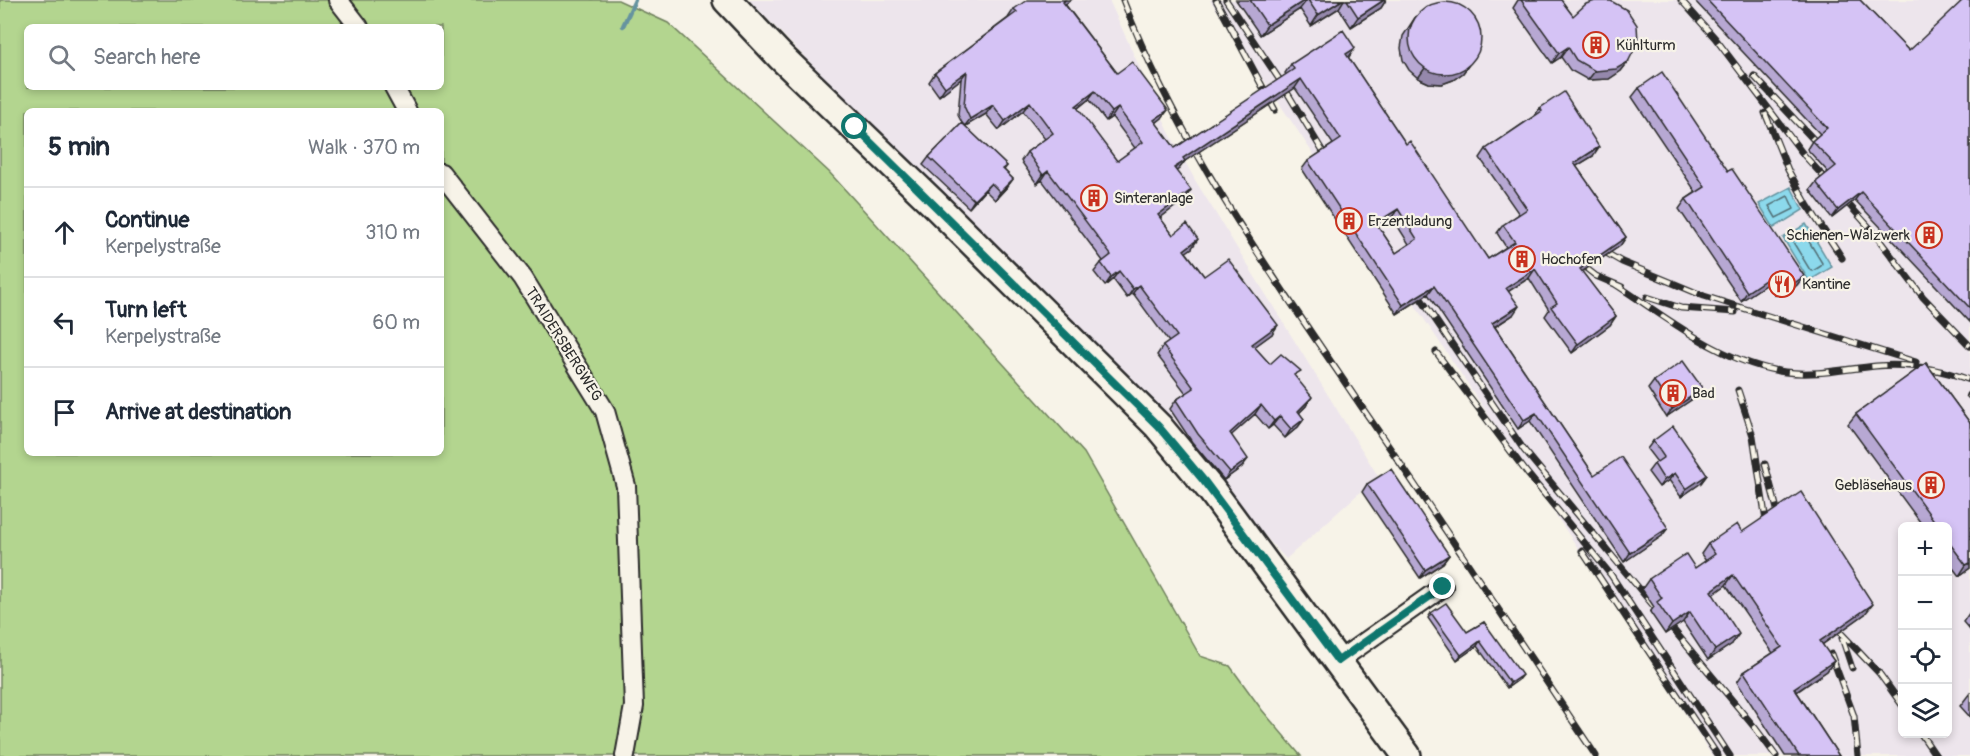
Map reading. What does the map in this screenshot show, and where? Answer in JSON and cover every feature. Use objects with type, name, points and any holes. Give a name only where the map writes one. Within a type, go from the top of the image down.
[{"type":"main road","points":[[727,0],[781,57],[933,203],[1158,426],[1204,481],[1407,756]]},
{"type":"street","points":[[338,0],[357,24]]},
{"type":"street","points":[[396,90],[405,108]]},
{"type":"street","name":"TRAIDERSBERGWEG","points":[[444,177],[524,278],[605,411],[626,486],[634,706],[625,756]]},
{"type":"street","points":[[1338,661],[1443,587]]},
{"type":"shaded area","points":[[749,0],[1109,0],[1168,130],[1195,180],[1378,476],[1286,559],[1218,484],[1184,439],[1062,310],[881,135]]},
{"type":"shaded area","points":[[1210,0],[1970,0],[1970,756],[1712,756],[1616,605]]},
{"type":"green space","points":[[0,0],[618,0],[668,23],[829,172],[1084,453],[1200,656],[1230,666],[1262,710],[1301,756],[0,756]]},
{"type":"water","points":[[1791,187],[1803,210],[1774,228],[1759,204]]},
{"type":"water","points":[[1806,224],[1832,267],[1809,281],[1783,238]]},
{"type":"building","points":[[1027,0],[1065,0],[1063,2],[1117,73],[1132,62],[1168,110],[1154,120],[1175,148],[1294,69],[1291,64],[1343,30],[1355,48],[1346,54],[1406,144],[1410,141],[1488,259],[1515,242],[1503,225],[1527,209],[1486,149],[1542,111],[1540,108],[1564,92],[1599,147],[1574,163],[1626,237],[1580,269],[1616,316],[1578,344],[1551,307],[1557,303],[1535,269],[1506,288],[1519,306],[1492,323],[1594,475],[1621,457],[1668,528],[1630,553],[1536,413],[1524,420],[1434,286],[1403,305],[1308,161],[1341,139],[1301,79],[1183,158],[1185,161],[1174,168],[1191,190],[1158,215],[1173,235],[1187,224],[1198,239],[1184,250],[1204,276],[1228,259],[1278,325],[1252,344],[1270,364],[1281,354],[1301,371],[1294,375],[1312,397],[1298,411],[1304,419],[1291,429],[1280,416],[1274,421],[1261,405],[1230,433],[1248,459],[1230,472],[1198,434],[1176,400],[1194,388],[1163,346],[1177,336],[1139,285],[1133,289],[1119,271],[1111,277],[1101,263],[1111,255],[1048,171],[1043,175],[1027,152],[1053,133],[1030,102],[1005,121],[993,105],[970,119],[964,106],[967,71],[945,87],[935,73],[1017,12],[1014,9]],"holes":[[[1095,91],[1112,112],[1118,108],[1143,142],[1117,161],[1076,106]],[[1398,209],[1417,239],[1396,253],[1376,223]]]},
{"type":"building","points":[[1250,0],[1305,0],[1267,25]]},
{"type":"building","points":[[1308,0],[1342,0],[1318,15]]},
{"type":"building","points":[[1347,0],[1384,0],[1358,17]]},
{"type":"building","points":[[1521,0],[1561,0],[1573,16],[1586,4],[1595,1],[1611,1],[1627,10],[1637,25],[1638,42],[1628,62],[1616,69],[1595,71],[1576,60],[1568,47],[1559,53]]},
{"type":"building","name":"Schienen-Walzwerk","points":[[1707,0],[1860,0],[1909,51],[1963,0],[1970,0],[1970,308],[1861,192],[1838,210],[1816,182],[1836,166],[1812,141],[1827,128]]},
{"type":"building","points":[[1445,2],[1465,8],[1475,18],[1481,38],[1475,58],[1465,68],[1445,74],[1425,68],[1415,58],[1409,38],[1415,18],[1425,8]]},
{"type":"building","points":[[1662,72],[1728,171],[1732,169],[1804,276],[1793,284],[1782,285],[1774,274],[1747,292],[1686,199],[1705,187],[1639,88]]},
{"type":"building","points":[[962,123],[1007,166],[1003,169],[1013,179],[1000,192],[991,183],[974,200],[929,157]]},
{"type":"building","name":"Bad","points":[[1683,361],[1703,389],[1672,409],[1654,381]]},
{"type":"building","name":"Gebläsehaus","points":[[1926,363],[1970,423],[1970,563],[1966,565],[1952,547],[1952,522],[1935,522],[1856,414]]},
{"type":"building","points":[[1673,426],[1707,475],[1686,489],[1675,473],[1664,480],[1654,464],[1664,457],[1653,441]]},
{"type":"building","points":[[1391,469],[1449,555],[1425,570],[1367,484]]},
{"type":"building","points":[[1801,492],[1873,604],[1820,641],[1834,661],[1794,688],[1839,756],[1799,756],[1744,672],[1782,647],[1733,575],[1711,591],[1739,634],[1715,650],[1690,612],[1672,624],[1657,602],[1662,598],[1649,579],[1686,554],[1695,568],[1715,554],[1708,544],[1737,524],[1742,532]]},
{"type":"building","points":[[1446,603],[1467,632],[1484,622],[1522,675],[1510,683],[1480,641],[1461,655],[1431,613]]},
{"type":"waterway","points":[[623,26],[635,0]]},
{"type":"railway","points":[[1123,0],[1172,108],[1230,210],[1596,756]]},
{"type":"railway","points":[[1216,0],[1275,110]]},
{"type":"railway","points":[[1226,0],[1279,79],[1331,165]]},
{"type":"railway","points":[[1681,0],[1715,38],[1803,154],[1870,228],[1923,297],[1970,346]]},
{"type":"railway","points":[[1754,76],[1814,140]]},
{"type":"railway","points":[[1765,113],[1788,170],[1842,258]]},
{"type":"railway","points":[[1608,254],[1704,296],[1916,362]]},
{"type":"railway","points":[[1587,269],[1596,276],[1622,287]]},
{"type":"railway","points":[[1411,284],[1524,450],[1776,756]]},
{"type":"railway","points":[[1615,284],[1717,349],[1761,367],[1785,372],[1808,373],[1900,365],[1936,370],[1970,380]]},
{"type":"railway","points":[[1647,297],[1681,308],[1735,312]]},
{"type":"railway","points":[[1436,352],[1527,473],[1611,575],[1730,756]]},
{"type":"railway","points":[[1738,390],[1753,436],[1766,521]]},
{"type":"railway","points":[[1765,464],[1778,513]]},
{"type":"railway","points":[[1582,551],[1718,756]]},
{"type":"railway","points":[[1840,632],[1879,673],[1898,699]]},
{"type":"railway","points":[[1842,638],[1852,668]]},
{"type":"railway","points":[[1831,654],[1854,716],[1858,756]]},
{"type":"railway","points":[[1924,738],[1936,756]]},
{"type":"place","name":"Kühlturm","points":[[1596,45]]},
{"type":"place","name":"Sinteranlage","points":[[1094,198]]},
{"type":"place","name":"Erzentladung","points":[[1349,221]]},
{"type":"place","name":"Schienen-Walzwerk","points":[[1929,235]]},
{"type":"place","name":"Hochofen","points":[[1522,259]]},
{"type":"place","name":"Kantine","points":[[1782,284]]},
{"type":"place","name":"Bad","points":[[1673,393]]},
{"type":"place","name":"Gebläsehaus","points":[[1931,485]]},
{"type":"route","points":[[855,127],[1158,426],[1204,481],[1338,661],[1443,587]]}]
